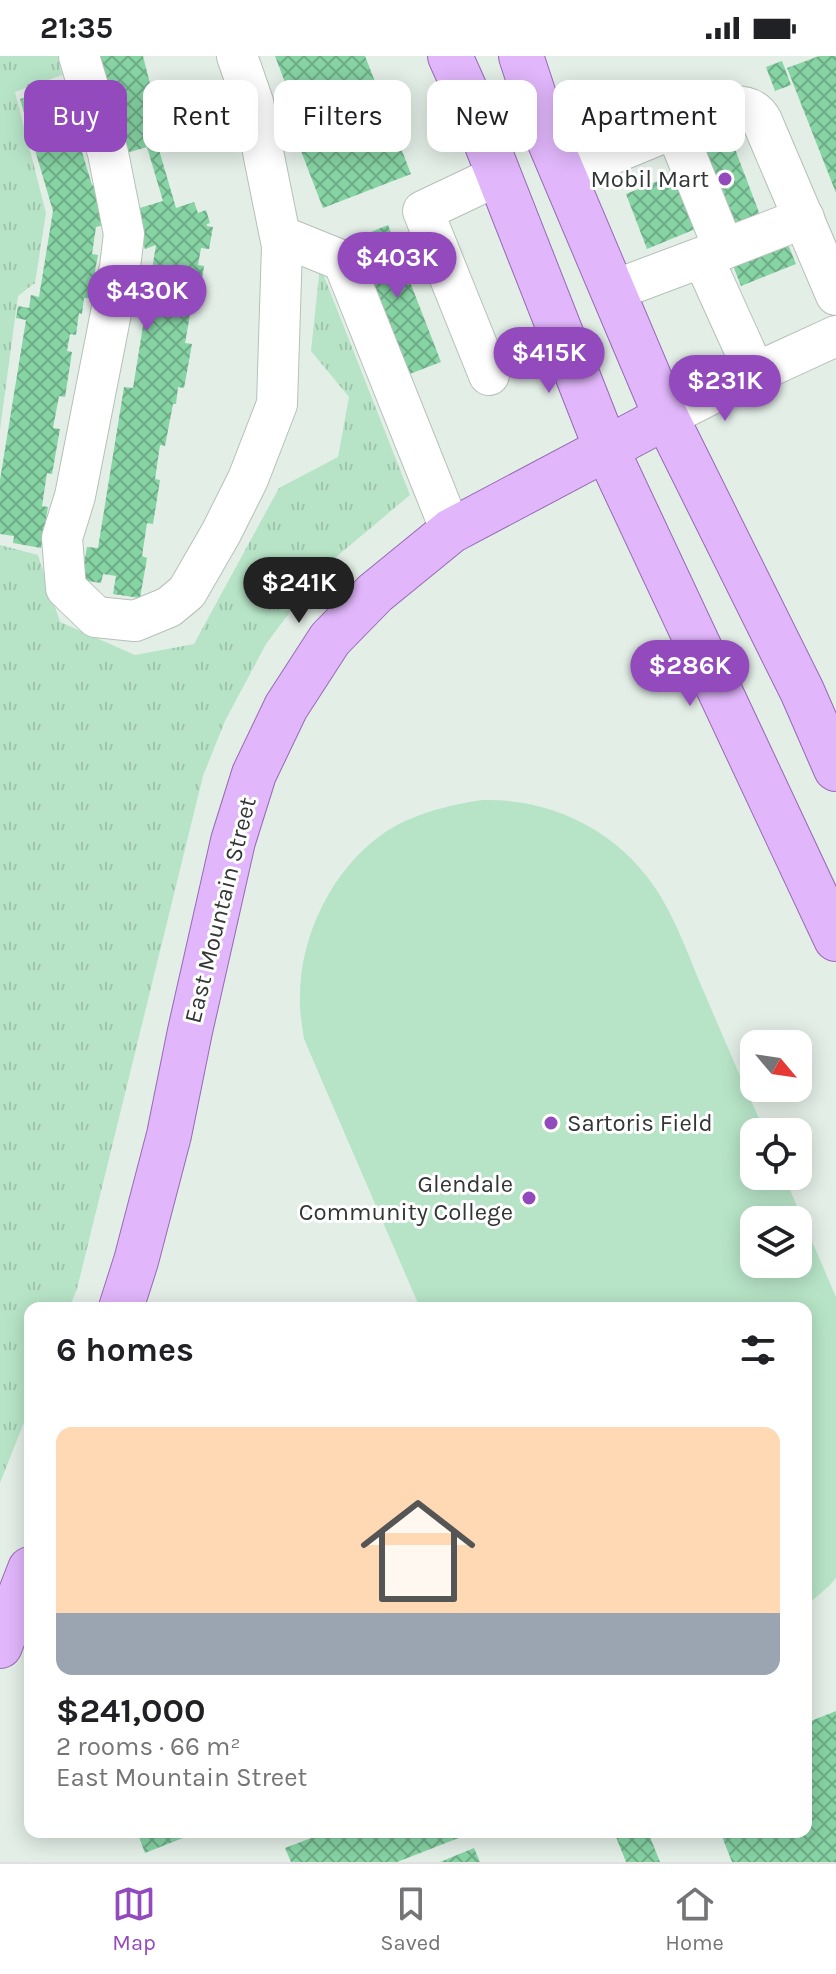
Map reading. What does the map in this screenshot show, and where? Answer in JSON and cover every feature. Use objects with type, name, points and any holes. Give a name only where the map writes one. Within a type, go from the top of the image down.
[{"type":"main road","points":[[450,56],[606,448],[836,939]]},
{"type":"main road","points":[[527,58],[548,138],[666,417],[802,691],[836,769]]},
{"type":"main road","name":"East Mountain Street","points":[[123,1302],[169,1135],[233,841],[254,774],[286,707],[330,639],[375,593],[451,531],[666,417]]},
{"type":"main road","points":[[0,1646],[24,1584]]},
{"type":"street","points":[[79,56],[108,153],[124,234],[75,496],[62,538],[66,588],[96,617],[135,621],[169,607],[187,592],[248,479],[277,404],[281,236],[253,102],[237,56]]},
{"type":"street","points":[[745,107],[762,121],[836,295]]},
{"type":"street","points":[[563,174],[617,152]]},
{"type":"street","points":[[682,152],[755,373]]},
{"type":"street","points":[[489,375],[423,211],[499,175]]},
{"type":"street","points":[[612,291],[804,218]]},
{"type":"street","points":[[281,236],[343,261],[451,531]]},
{"type":"street","name":"East Mountain Street","points":[[666,417],[836,336]]},
{"type":"green space","points":[[0,56],[58,56],[62,75],[48,80],[24,80],[24,89],[15,92],[24,127],[24,152],[30,152],[46,213],[35,283],[18,296],[0,430]]},
{"type":"green space","points":[[320,266],[410,495],[323,568],[266,644],[225,721],[203,776],[77,1289],[72,1302],[24,1302],[24,1422],[0,1483],[0,545],[38,555],[60,622],[135,655],[194,644],[279,488],[338,457],[349,397],[311,351]]},
{"type":"green space","points":[[482,800],[536,805],[585,824],[607,838],[628,855],[661,897],[740,1075],[740,1102],[752,1102],[759,1118],[740,1118],[740,1190],[790,1190],[797,1206],[740,1206],[740,1278],[812,1278],[812,1241],[836,1297],[836,1578],[812,1601],[812,1302],[417,1302],[304,1039],[300,1001],[306,950],[313,927],[335,884],[366,848],[406,821],[431,811]]},
{"type":"building","points":[[90,56],[143,56],[149,80],[143,80],[143,148],[120,155],[119,152],[127,152],[127,80],[97,80]]},
{"type":"building","points":[[275,56],[365,56],[374,80],[284,80]]},
{"type":"building","points":[[819,56],[836,56],[836,193],[787,68]]},
{"type":"building","points":[[782,61],[791,85],[775,91],[766,67]]},
{"type":"building","points":[[36,152],[82,152],[92,185],[97,184],[104,225],[96,227],[92,254],[98,255],[90,298],[84,298],[76,335],[70,334],[67,351],[72,352],[65,397],[59,396],[53,428],[60,429],[52,474],[47,473],[42,506],[48,507],[41,548],[13,543],[14,536],[0,534],[0,480],[26,320],[16,318],[18,306],[29,308],[31,295],[39,297],[53,211]]},
{"type":"building","points":[[148,152],[160,152],[176,208],[194,202],[198,213],[206,210],[210,223],[207,226],[213,227],[209,249],[201,248],[198,265],[204,266],[197,310],[191,309],[185,343],[192,344],[184,388],[178,387],[165,446],[160,445],[155,479],[160,480],[153,524],[147,523],[142,556],[147,558],[140,598],[113,594],[116,576],[103,574],[101,583],[81,580],[87,547],[98,548],[124,387],[133,388],[156,245],[145,249],[133,210],[163,201]]},
{"type":"building","points":[[301,152],[402,152],[411,174],[323,208]]},
{"type":"building","name":"Mobil Mart","points":[[694,152],[736,152],[763,223],[727,237]]},
{"type":"building","points":[[688,169],[710,223],[647,249],[626,194]]},
{"type":"building","points":[[388,225],[441,362],[407,375],[354,239]]},
{"type":"building","points":[[783,232],[796,264],[741,286],[728,253]]},
{"type":"building","points":[[836,1711],[836,1862],[732,1862],[723,1838],[812,1838],[812,1721]]},
{"type":"building","points":[[139,1838],[183,1838],[145,1853]]},
{"type":"building","points":[[311,1838],[459,1838],[397,1862],[291,1862],[285,1848]]},
{"type":"building","points":[[616,1838],[650,1838],[660,1862],[626,1862]]},
{"type":"building","points":[[474,1848],[480,1862],[440,1862]]},
{"type":"place","name":"Mobil Mart","points":[[725,179]]},
{"type":"place","name":"Sartoris Field","points":[[551,1123]]},
{"type":"place","name":"Glendale Community College","points":[[529,1198]]}]
